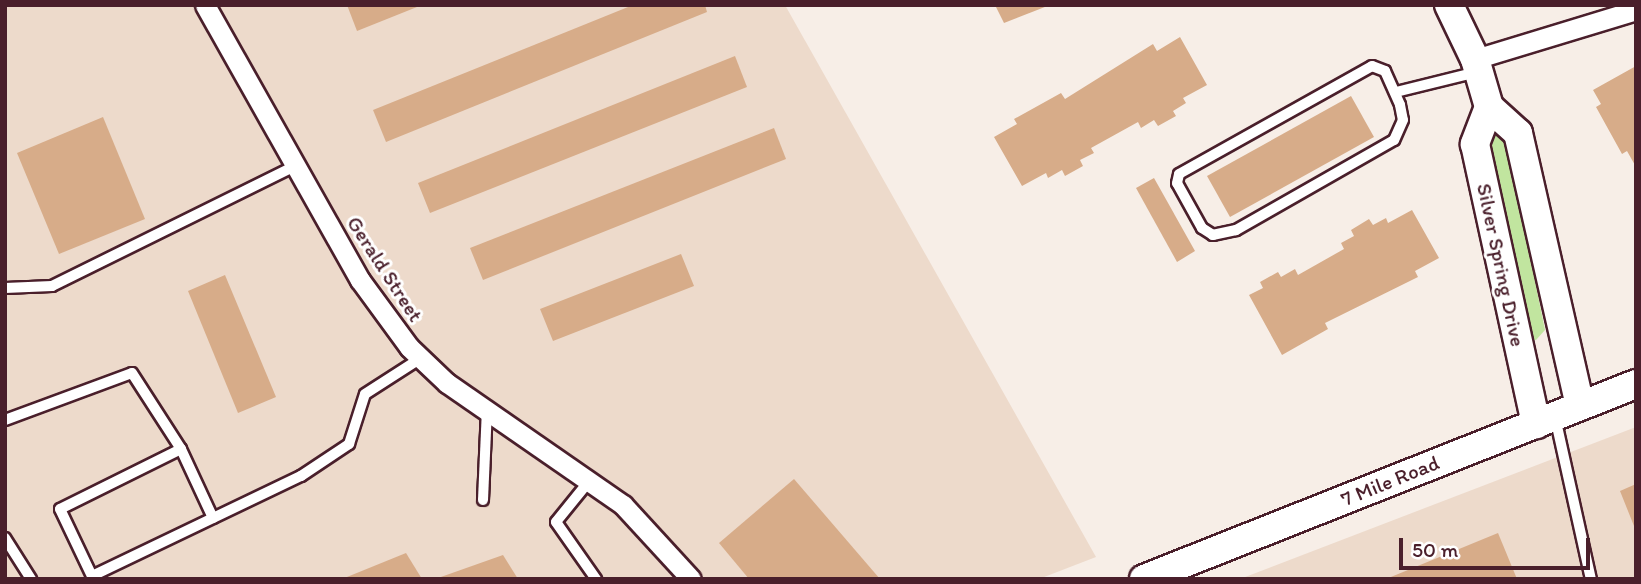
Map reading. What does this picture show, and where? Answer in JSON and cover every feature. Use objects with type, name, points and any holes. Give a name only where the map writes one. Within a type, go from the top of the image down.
[{"type":"street","name":"Gerald Street","points":[[205,5],[382,315],[421,358],[487,410],[590,480],[645,526],[691,579]]},
{"type":"street","points":[[1449,5],[1477,65],[1489,107],[1518,133],[1557,415]]},
{"type":"street","points":[[1477,65],[1636,10]]},
{"type":"street","name":"Silver Spring Drive","points":[[1489,107],[1475,144],[1557,415]]},
{"type":"street","name":"7 Mile Road","points":[[1144,579],[1636,384]]},
{"type":"lane","points":[[1396,92],[1477,65]]},
{"type":"lane","points":[[1372,66],[1385,71],[1396,92],[1403,120],[1394,140],[1236,230],[1207,233],[1177,183],[1183,171],[1372,66]]},
{"type":"lane","points":[[5,288],[52,286],[295,166]]},
{"type":"lane","points":[[181,449],[60,509],[92,576],[301,476],[349,444],[365,394],[421,358]]},
{"type":"lane","points":[[5,420],[132,373],[181,449],[213,518]]},
{"type":"lane","points":[[483,499],[487,410]]},
{"type":"lane","points":[[1557,415],[1591,579]]},
{"type":"lane","points":[[590,480],[556,522],[597,579]]},
{"type":"lane","points":[[5,538],[31,579]]},
{"type":"shaded area","points":[[5,5],[785,5],[1096,557],[1039,579],[5,579]]},
{"type":"shaded area","points":[[1636,427],[1636,579],[1240,579]]},
{"type":"green space","points":[[1494,133],[1506,139],[1545,330],[1536,340],[1530,339],[1486,144]]},
{"type":"building","points":[[347,5],[422,5],[357,31]]},
{"type":"building","points":[[633,5],[705,5],[707,12],[386,142],[373,110]]},
{"type":"building","points":[[995,5],[1050,5],[1004,23]]},
{"type":"building","points":[[1180,37],[1207,85],[1183,98],[1186,103],[1173,111],[1176,116],[1158,126],[1154,120],[1141,128],[1138,122],[1091,148],[1094,153],[1080,160],[1083,166],[1065,176],[1062,170],[1048,178],[1046,173],[1022,186],[994,137],[1017,124],[1014,119],[1061,93],[1065,99],[1153,44],[1157,51]]},
{"type":"building","points":[[735,56],[747,87],[430,213],[418,183]]},
{"type":"building","points":[[1636,66],[1636,167],[1627,151],[1622,154],[1596,107],[1601,104],[1593,90]]},
{"type":"building","points":[[1351,96],[1374,137],[1230,217],[1207,176]]},
{"type":"building","points":[[103,117],[145,219],[59,254],[17,153]]},
{"type":"building","points":[[774,128],[786,159],[483,280],[470,248]]},
{"type":"building","points":[[1154,178],[1195,251],[1177,262],[1136,188]]},
{"type":"building","points":[[1412,210],[1439,258],[1415,271],[1418,277],[1325,323],[1328,329],[1282,355],[1249,295],[1263,288],[1260,282],[1278,272],[1281,277],[1295,269],[1298,275],[1344,249],[1341,243],[1354,236],[1351,230],[1369,219],[1373,225],[1386,218],[1388,223]]},
{"type":"building","points":[[681,254],[694,286],[553,341],[540,309]]},
{"type":"building","points":[[225,275],[276,397],[238,413],[188,291]]},
{"type":"building","points":[[794,479],[880,579],[749,579],[719,543]]},
{"type":"building","points":[[1636,484],[1636,531],[1620,491]]},
{"type":"building","points":[[1498,533],[1517,579],[1386,579]]},
{"type":"building","points":[[406,553],[422,579],[342,579]]},
{"type":"building","points":[[503,555],[518,579],[438,579],[438,578]]}]
